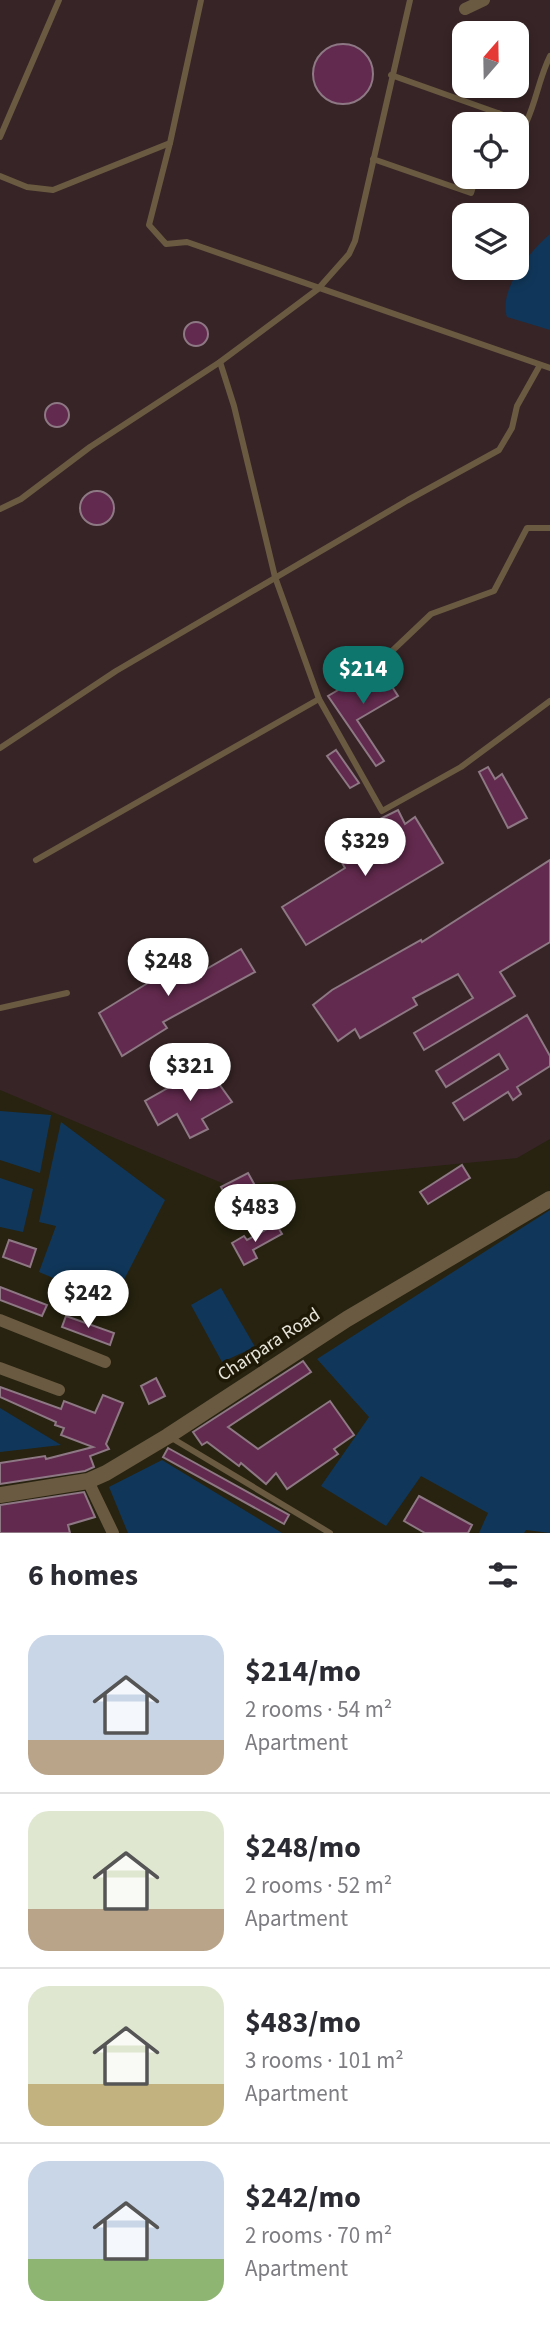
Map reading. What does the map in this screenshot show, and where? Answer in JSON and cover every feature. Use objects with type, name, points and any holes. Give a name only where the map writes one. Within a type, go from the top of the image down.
[{"type":"street","points":[[465,9],[484,0]]},
{"type":"street","name":"Charpara Road","points":[[0,1495],[89,1481],[168,1436],[347,1319],[550,1199]]},
{"type":"street","points":[[0,1320],[105,1362]]},
{"type":"street","points":[[0,1368],[59,1390]]},
{"type":"street","points":[[89,1481],[113,1533]]},
{"type":"lane","points":[[0,137],[59,0]]},
{"type":"lane","points":[[201,0],[149,225],[166,244],[187,242],[550,368]]},
{"type":"lane","points":[[0,509],[21,499],[90,447],[220,362],[318,289],[349,254],[355,241],[410,0]]},
{"type":"lane","points":[[529,116],[540,92],[538,81],[550,56]]},
{"type":"lane","points":[[391,75],[495,112]]},
{"type":"lane","points":[[0,176],[27,187],[53,190],[170,143]]},
{"type":"lane","points":[[373,159],[452,186]]},
{"type":"lane","points":[[220,362],[234,406],[275,577],[319,699],[382,811],[461,767],[550,701]]},
{"type":"lane","points":[[0,748],[116,671],[499,450],[512,428],[517,406],[540,365]]},
{"type":"lane","points":[[364,671],[391,653],[431,614],[494,591],[527,528],[550,528]]},
{"type":"lane","points":[[36,860],[319,699]]},
{"type":"lane","points":[[0,1008],[67,993]]},
{"type":"lane","points":[[168,1436],[330,1533]]},
{"type":"shaded area","points":[[0,0],[550,0],[550,1139],[517,1158],[229,1186],[0,1090]]},
{"type":"water","points":[[550,234],[550,330],[507,317],[505,306],[511,283],[513,280],[529,280],[529,256]]},
{"type":"water","points":[[0,1111],[51,1115],[40,1173],[0,1160]]},
{"type":"water","points":[[61,1122],[165,1200],[112,1303],[39,1272],[56,1226],[39,1222]]},
{"type":"water","points":[[0,1178],[33,1189],[23,1232],[0,1227]]},
{"type":"water","points":[[550,1210],[550,1533],[526,1530],[524,1533],[479,1533],[488,1513],[421,1476],[386,1526],[321,1486],[369,1417],[317,1359]]},
{"type":"water","points":[[221,1288],[255,1347],[222,1362],[191,1305]]},
{"type":"water","points":[[0,1408],[61,1445],[0,1452]]},
{"type":"water","points":[[162,1460],[282,1533],[128,1533],[109,1487]]},
{"type":"building","points":[[343,44],[360,49],[368,57],[373,74],[368,91],[360,99],[343,104],[326,99],[318,91],[313,74],[318,57],[326,49]]},
{"type":"building","points":[[196,322],[205,325],[208,334],[205,343],[196,346],[187,343],[184,334],[187,325]]},
{"type":"building","points":[[57,403],[68,410],[69,415],[62,426],[57,427],[46,420],[45,415],[52,404]]},
{"type":"building","points":[[97,491],[109,496],[114,508],[109,520],[97,525],[85,520],[80,508],[85,496]]},
{"type":"building","points":[[382,671],[398,696],[357,720],[384,761],[376,766],[328,696],[362,676],[368,679]]},
{"type":"building","points":[[336,750],[359,783],[350,788],[327,756]]},
{"type":"building","points":[[488,767],[495,779],[502,774],[527,818],[508,828],[479,772]]},
{"type":"building","points":[[398,810],[405,824],[415,817],[443,863],[306,945],[282,907],[345,868],[341,861],[386,835],[378,820]]},
{"type":"building","points":[[550,860],[550,942],[500,972],[515,996],[424,1050],[414,1033],[473,998],[458,974],[413,998],[417,1005],[360,1038],[355,1029],[338,1041],[313,1005],[332,990],[421,940],[422,942]]},
{"type":"building","points":[[241,949],[255,972],[163,1022],[167,1028],[122,1056],[99,1013],[156,978],[149,966],[175,952],[189,979]]},
{"type":"building","points":[[527,1015],[550,1056],[550,1066],[517,1087],[521,1094],[513,1100],[508,1092],[464,1120],[453,1103],[508,1069],[499,1054],[446,1087],[436,1071]]},
{"type":"building","points":[[209,1070],[232,1102],[202,1119],[208,1129],[190,1138],[177,1114],[158,1125],[145,1101],[182,1080],[185,1085]]},
{"type":"building","points":[[462,1165],[470,1178],[428,1204],[420,1192]]},
{"type":"building","points":[[248,1173],[258,1191],[231,1205],[221,1187]]},
{"type":"building","points":[[276,1224],[282,1234],[253,1250],[257,1258],[244,1265],[232,1243],[244,1236],[247,1240]]},
{"type":"building","points":[[9,1240],[36,1249],[30,1267],[3,1257]]},
{"type":"building","points":[[0,1287],[47,1305],[42,1316],[0,1300]]},
{"type":"building","points":[[66,1316],[114,1333],[110,1345],[62,1327]]},
{"type":"building","points":[[303,1361],[311,1372],[228,1427],[258,1449],[330,1401],[354,1435],[334,1449],[338,1454],[287,1489],[276,1473],[266,1484],[241,1463],[239,1466],[207,1442],[202,1445],[193,1432]]},
{"type":"building","points":[[156,1378],[165,1396],[149,1404],[141,1386]]},
{"type":"building","points":[[0,1387],[61,1409],[64,1401],[95,1413],[103,1395],[123,1403],[106,1444],[109,1449],[90,1456],[94,1467],[85,1471],[0,1484],[0,1463],[45,1456],[46,1459],[93,1447],[61,1435],[64,1428],[55,1425],[56,1422],[0,1397]]},
{"type":"building","points":[[168,1448],[289,1515],[284,1524],[163,1457]]},
{"type":"building","points":[[84,1492],[95,1517],[68,1525],[70,1533],[0,1533],[0,1505]]},
{"type":"building","points":[[419,1496],[472,1525],[468,1533],[425,1533],[404,1521]]}]
